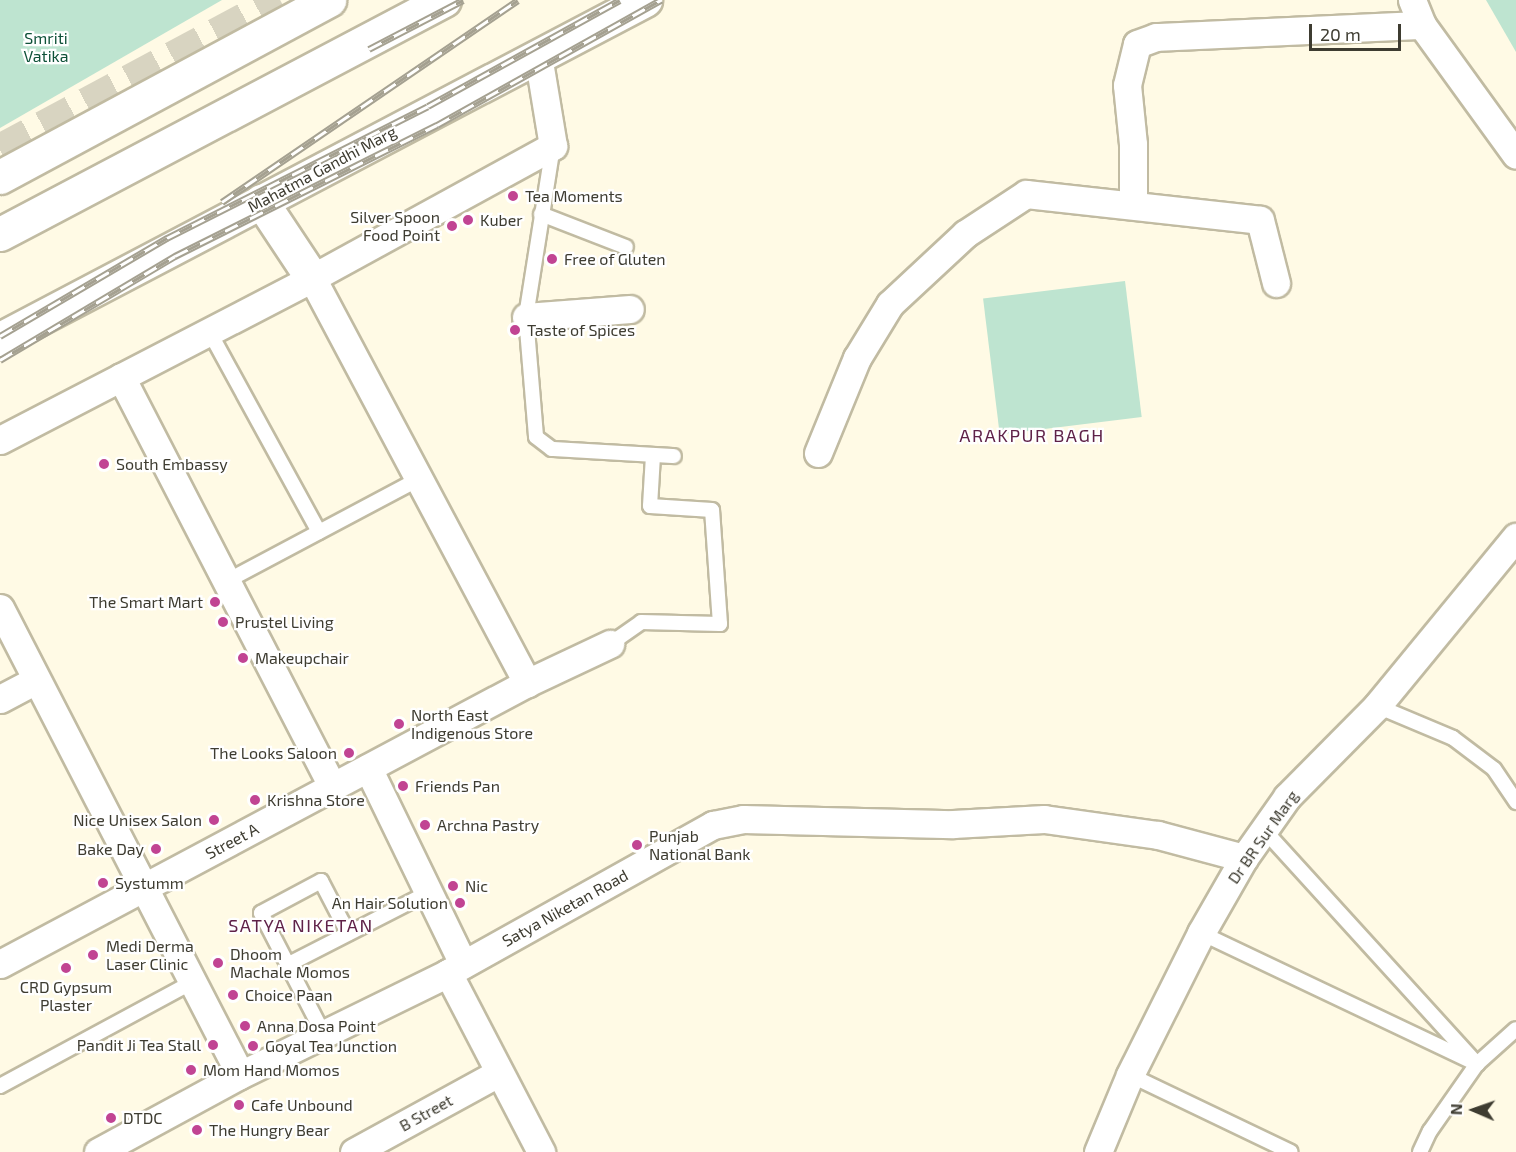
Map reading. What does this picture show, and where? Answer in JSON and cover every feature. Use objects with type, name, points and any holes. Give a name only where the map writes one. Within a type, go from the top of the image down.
[{"type":"main road","points":[[0,177],[329,0]]},
{"type":"main road","name":"Mahatma Gandhi Marg","points":[[0,339],[645,0]]},
{"type":"main road","points":[[0,234],[431,3]]},
{"type":"main road","points":[[261,201],[312,278]]},
{"type":"street","points":[[1412,0],[1422,25],[1516,155]]},
{"type":"street","points":[[1133,204],[1134,144],[1127,85],[1137,44],[1156,37],[1422,25]]},
{"type":"street","points":[[0,441],[312,278],[553,146],[538,56]]},
{"type":"street","points":[[818,453],[857,358],[884,313],[922,271],[965,234],[1026,194],[1133,204],[1202,216],[1260,220],[1276,283]]},
{"type":"street","points":[[312,278],[527,683]]},
{"type":"street","points":[[526,317],[630,309]]},
{"type":"street","points":[[121,377],[332,786]]},
{"type":"street","name":"Dr BR Sur Marg","points":[[1098,1152],[1130,1075],[1201,933],[1244,858],[1287,797],[1377,706],[1516,537]]},
{"type":"street","points":[[0,608],[240,1074]]},
{"type":"street","name":"Street A","points":[[0,964],[527,683],[610,644]]},
{"type":"street","points":[[0,699],[36,680]]},
{"type":"street","points":[[368,768],[428,893],[455,969],[498,1073],[541,1152]]},
{"type":"street","name":"Satya Niketan Road","points":[[98,1152],[240,1074],[455,969],[694,834],[727,822],[953,824],[1044,819],[1158,835],[1244,858]]},
{"type":"street","name":"B Street","points":[[354,1152],[498,1073]]},
{"type":"lane","points":[[553,146],[526,317],[536,437],[552,449],[674,456]]},
{"type":"lane","points":[[541,214],[626,247]]},
{"type":"lane","points":[[209,332],[319,532]]},
{"type":"lane","points":[[610,644],[640,622],[720,624],[712,510],[650,506],[654,455]]},
{"type":"lane","points":[[225,582],[419,479]]},
{"type":"lane","points":[[1377,706],[1453,738],[1494,769],[1516,802]]},
{"type":"lane","points":[[1264,830],[1477,1064]]},
{"type":"lane","points":[[323,1034],[261,913],[321,881],[348,933]]},
{"type":"lane","points":[[287,965],[428,893]]},
{"type":"lane","points":[[1201,933],[1477,1064]]},
{"type":"lane","points":[[0,1086],[192,982]]},
{"type":"lane","points":[[1420,1152],[1430,1131],[1477,1064],[1516,1029]]},
{"type":"lane","points":[[1130,1075],[1291,1152]]},
{"type":"green space","name":"Smriti Vatika","points":[[0,0],[222,0],[0,128]]},
{"type":"green space","points":[[1486,0],[1516,0],[1516,52]]},
{"type":"green space","points":[[1125,281],[1142,417],[1000,434],[983,298]]},
{"type":"tunnel","points":[[0,150],[280,0]]},
{"type":"railway","points":[[369,49],[463,0]]},
{"type":"railway","points":[[222,202],[518,0]]},
{"type":"railway","points":[[0,336],[167,238],[428,106],[620,0]]},
{"type":"railway","points":[[0,360],[175,256],[437,125],[661,0]]},
{"type":"place","name":"Tea Moments","points":[[513,196]]},
{"type":"place","name":"Kuber","points":[[468,220]]},
{"type":"place","name":"Silver Spoon Food Point","points":[[452,226]]},
{"type":"place","name":"Free of Gluten","points":[[552,259]]},
{"type":"place","name":"Taste of Spices","points":[[515,330]]},
{"type":"place","name":"South Embassy","points":[[104,464]]},
{"type":"place","name":"The Smart Mart","points":[[215,602]]},
{"type":"place","name":"Prustel Living","points":[[223,622]]},
{"type":"place","name":"Makeupchair","points":[[243,658]]},
{"type":"place","name":"North East Indigenous Store","points":[[399,724]]},
{"type":"place","name":"The Looks Saloon","points":[[349,753]]},
{"type":"place","name":"Friends Pan","points":[[403,786]]},
{"type":"place","name":"Krishna Store","points":[[255,800]]},
{"type":"place","name":"Nice Unisex Salon","points":[[214,820]]},
{"type":"place","name":"Archna Pastry","points":[[425,825]]},
{"type":"place","name":"Punjab National Bank","points":[[637,845]]},
{"type":"place","name":"Bake Day","points":[[156,849]]},
{"type":"place","name":"Systumm","points":[[103,883]]},
{"type":"place","name":"Nic","points":[[453,886]]},
{"type":"place","name":"An Hair Solution","points":[[460,903]]},
{"type":"place","name":"Medi Derma Laser Clinic","points":[[93,955]]},
{"type":"place","name":"Dhoom Machale Momos","points":[[218,963]]},
{"type":"place","name":"CRD Gypsum Plaster","points":[[66,968]]},
{"type":"place","name":"Choice Paan","points":[[233,995]]},
{"type":"place","name":"Anna Dosa Point","points":[[245,1026]]},
{"type":"place","name":"Pandit Ji Tea Stall","points":[[213,1045]]},
{"type":"place","name":"Goyal Tea Junction","points":[[253,1046]]},
{"type":"place","name":"Mom Hand Momos","points":[[191,1070]]},
{"type":"place","name":"Cafe Unbound","points":[[239,1105]]},
{"type":"place","name":"DTDC","points":[[111,1118]]},
{"type":"place","name":"The Hungry Bear","points":[[197,1130]]},
{"type":"district","name":"ARAKPUR BAGH","points":[[1032,435]]},
{"type":"district","name":"SATYA NIKETAN","points":[[301,925]]}]
